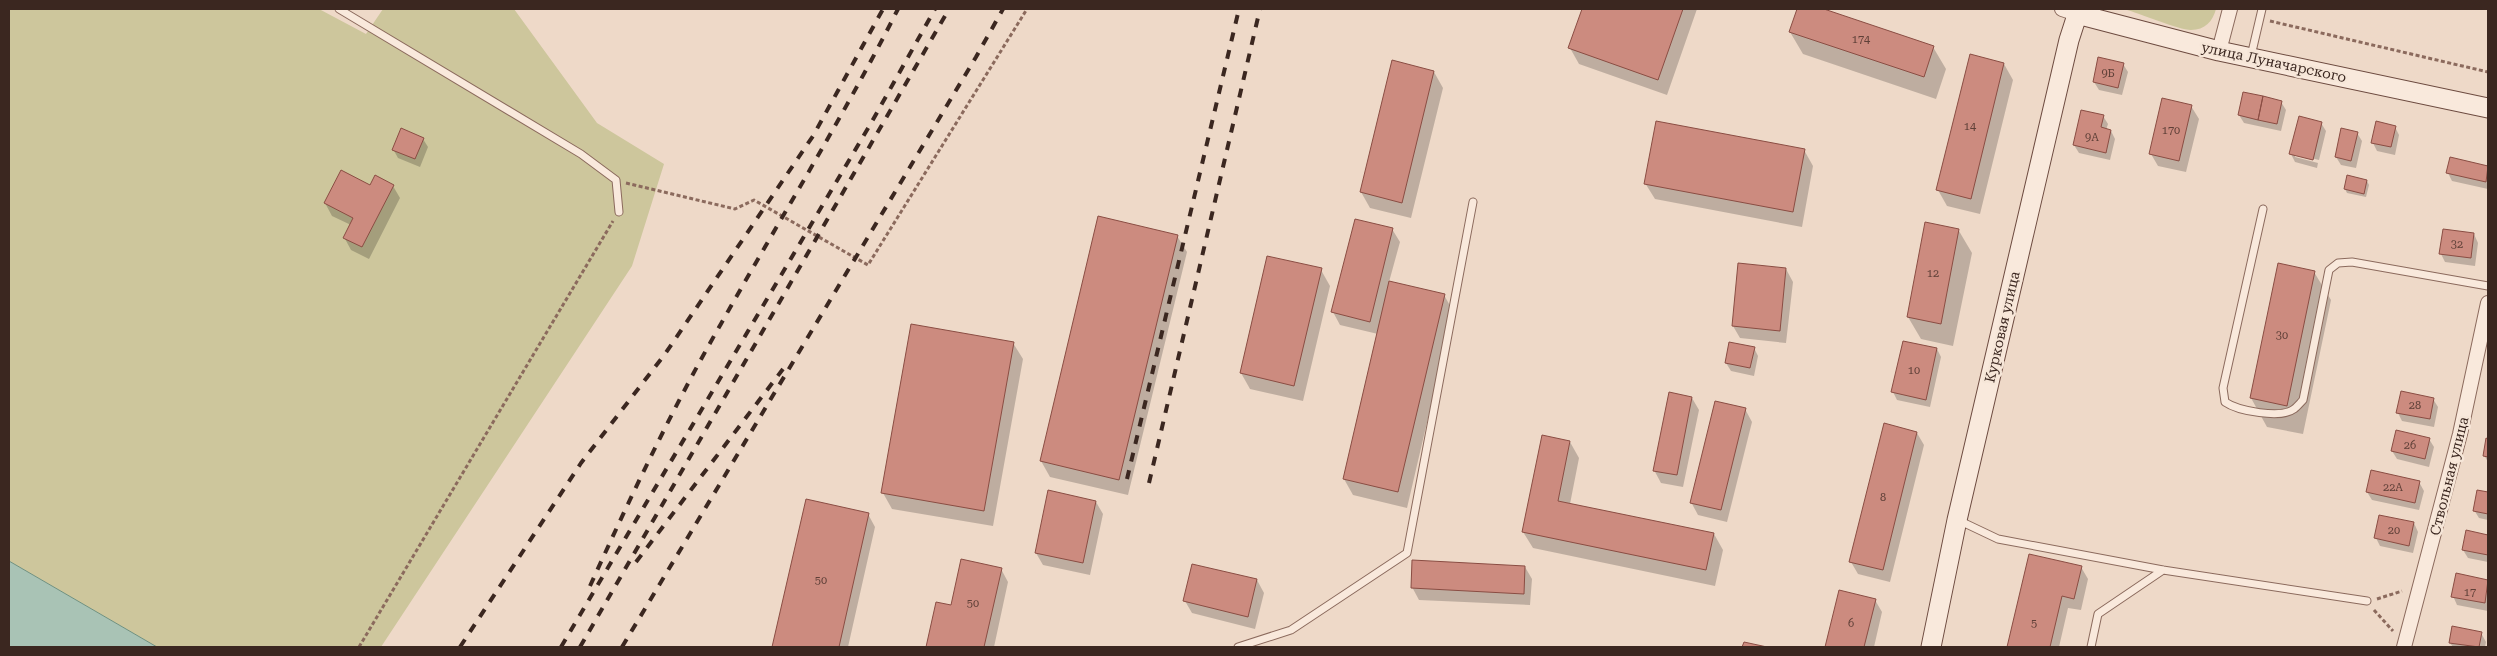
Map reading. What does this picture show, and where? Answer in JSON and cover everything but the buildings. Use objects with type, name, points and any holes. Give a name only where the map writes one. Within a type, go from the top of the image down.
[{"type":"main road","name":"улица Луначарского","points":[[2072,11],[2219,50],[2488,108]]},
{"type":"main road","name":"Курковая улица","points":[[1931,647],[2072,11]]},
{"type":"street","points":[[2219,50],[2230,9]]},
{"type":"street","name":"Ствольная улица","points":[[2405,646],[2460,434],[2488,303]]},
{"type":"lane","points":[[339,9],[581,154],[616,180],[619,212]]},
{"type":"lane","points":[[2251,57],[2262,9]]},
{"type":"lane","points":[[1238,647],[1291,630],[1407,553],[1473,202]]},
{"type":"lane","points":[[2264,210],[2222,388],[2226,402],[2232,407],[2275,414],[2294,410],[2303,400],[2329,270],[2338,263],[2352,262],[2488,286]]},
{"type":"lane","points":[[1958,520],[1998,539],[2163,570],[2367,601]]},
{"type":"lane","points":[[2091,647],[2098,614],[2163,570]]},
{"type":"path","points":[[616,180],[735,210],[754,200],[868,265],[1027,9]]},
{"type":"path","points":[[2260,19],[2488,72]]},
{"type":"path","points":[[359,647],[619,212]]},
{"type":"path","points":[[2405,646],[2367,601],[2400,592],[2426,567]]},
{"type":"shaded area","points":[[9,9],[319,9],[366,34],[383,9],[514,9],[597,123],[664,164],[632,266],[381,647],[157,647],[9,561]]},
{"type":"shaded area","points":[[2124,9],[2216,9],[2208,24],[2196,30],[2191,30]]},
{"type":"shaded area","points":[[9,561],[157,647],[9,647]]},
{"type":"railway","points":[[460,647],[581,463],[665,354],[813,136],[883,9]]},
{"type":"railway","points":[[590,586],[686,386],[834,127],[898,9]]},
{"type":"railway","points":[[561,647],[870,125],[935,9]]},
{"type":"railway","points":[[580,647],[949,9]]},
{"type":"railway","points":[[622,647],[1003,9]]},
{"type":"railway","points":[[1127,479],[1239,9]]},
{"type":"railway","points":[[1149,483],[1260,9]]},
{"type":"railway","points":[[636,562],[783,369]]}]
